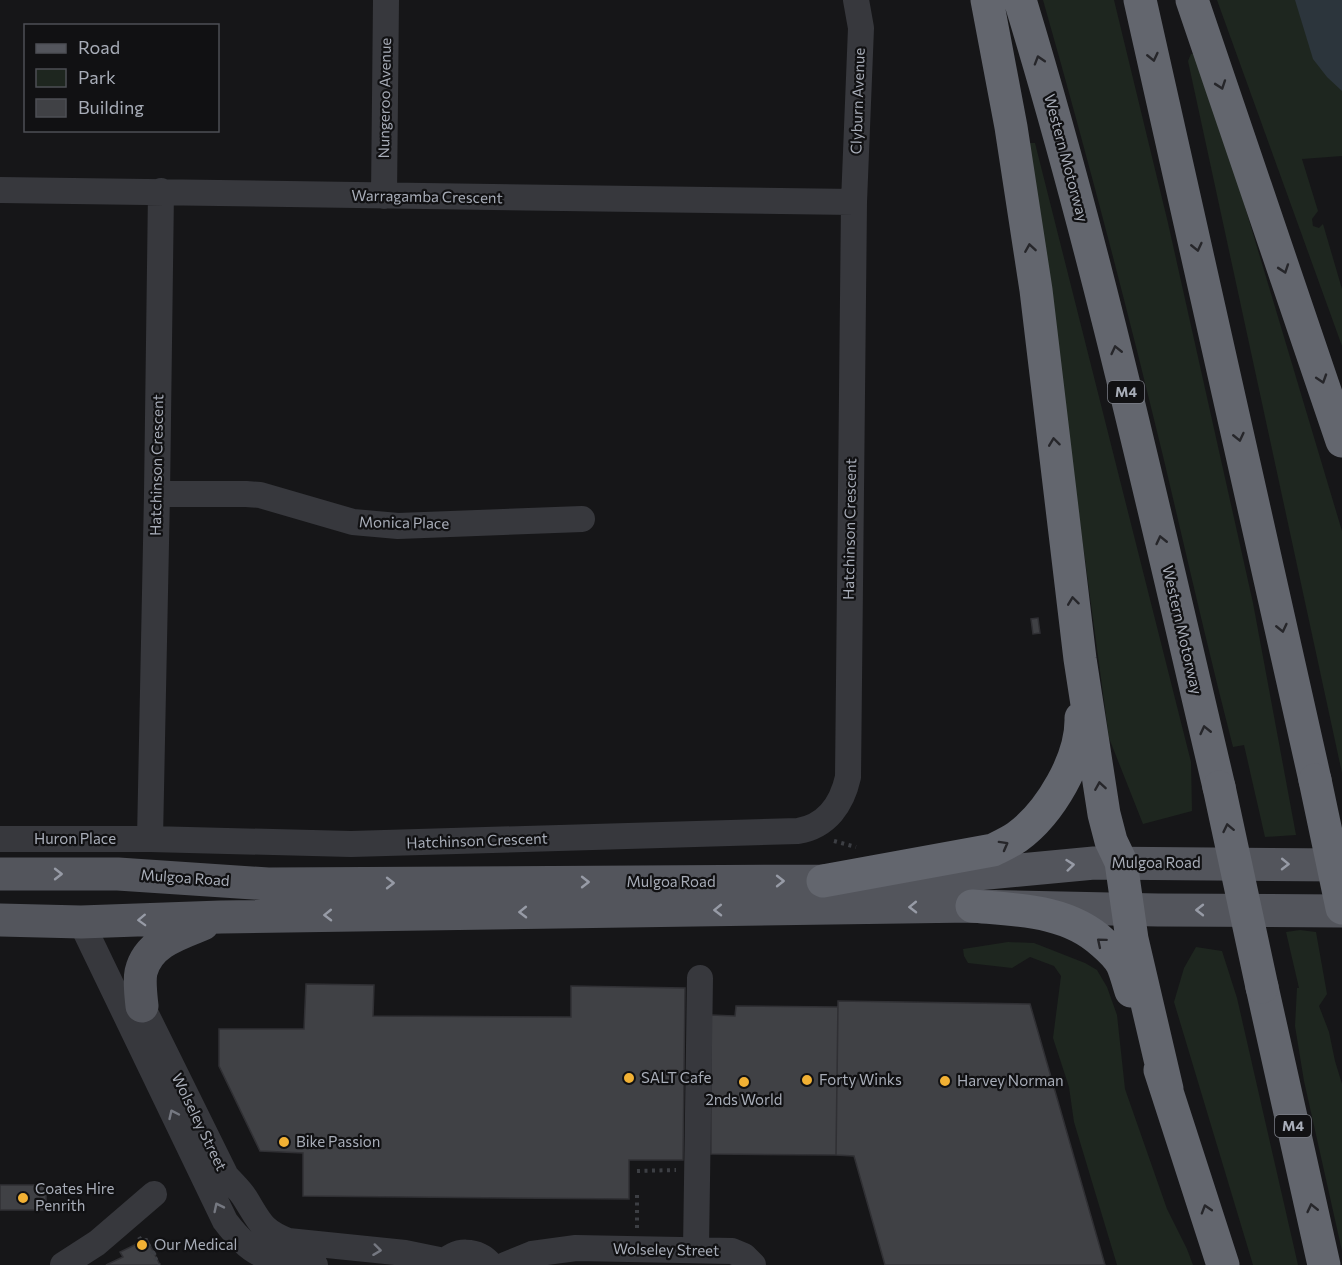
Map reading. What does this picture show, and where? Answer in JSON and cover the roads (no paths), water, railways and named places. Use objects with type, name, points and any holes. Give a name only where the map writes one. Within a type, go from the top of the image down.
[{"type":"highway","points":[[987,0],[1011,127],[1036,290],[1080,659],[1104,814],[1111,841],[1121,862],[1132,939],[1167,1089]]},
{"type":"highway","name":"Western Motorway","points":[[1020,0],[1048,90],[1114,342],[1219,787],[1324,1265]]},
{"type":"highway","points":[[1140,0],[1316,780],[1342,909]]},
{"type":"highway","points":[[1192,0],[1342,441]]},
{"type":"highway","points":[[823,881],[993,850],[1018,837],[1060,790],[1071,766],[1082,727],[1080,659]]},
{"type":"highway","points":[[972,906],[1022,910],[1060,918],[1080,927],[1104,944],[1121,963],[1167,1089],[1223,1265]]},
{"type":"main road","name":"Mulgoa Road","points":[[0,874],[118,874],[268,884],[823,881],[956,876],[1121,862],[1342,864]]},
{"type":"main road","points":[[81,922],[118,874]]},
{"type":"main road","name":"Mulgoa Road","points":[[0,920],[81,922],[221,917],[972,906],[1342,909]]},
{"type":"main road","points":[[142,1006],[141,972],[151,953],[167,938],[221,917]]},
{"type":"street","name":"Nungeroo Avenue","points":[[384,196],[386,0]]},
{"type":"street","name":"Clyburn Avenue","points":[[854,202],[861,28],[856,0]]},
{"type":"street","name":"Warragamba Crescent","points":[[0,190],[854,202]]},
{"type":"street","name":"Hatchinson Crescent","points":[[161,191],[158,494],[150,839],[351,844],[798,831],[809,829],[828,817],[842,798],[848,777],[854,202]]},
{"type":"street","name":"Monica Place","points":[[158,494],[246,494],[280,500],[330,517],[353,522],[398,526],[582,519]]},
{"type":"street","name":"Huron Place","points":[[0,839],[150,839]]},
{"type":"street","name":"Wolseley Street","points":[[81,922],[225,1221],[248,1248],[263,1257],[314,1265]]},
{"type":"street","points":[[696,1249],[700,978]]},
{"type":"street","name":"Wolseley Street","points":[[142,1006],[226,1176],[244,1197],[255,1219],[265,1228],[288,1241],[405,1253],[443,1263]]},
{"type":"street","points":[[63,1265],[97,1243],[154,1194]]},
{"type":"street","name":"Wolseley Street","points":[[505,1265],[532,1254],[576,1248],[732,1251],[744,1256],[753,1265]]},
{"type":"street","points":[[443,1263],[452,1255],[472,1252],[481,1256],[490,1265]]},
{"type":"place","name":"SALT Cafe","points":[[629,1078]]},
{"type":"place","name":"Forty Winks","points":[[807,1080]]},
{"type":"place","name":"Harvey Norman","points":[[945,1081]]},
{"type":"place","name":"2nds World","points":[[744,1082]]},
{"type":"place","name":"Bike Passion","points":[[284,1142]]},
{"type":"place","name":"Coates Hire Penrith","points":[[23,1198]]},
{"type":"place","name":"Our Medical","points":[[142,1245]]}]
